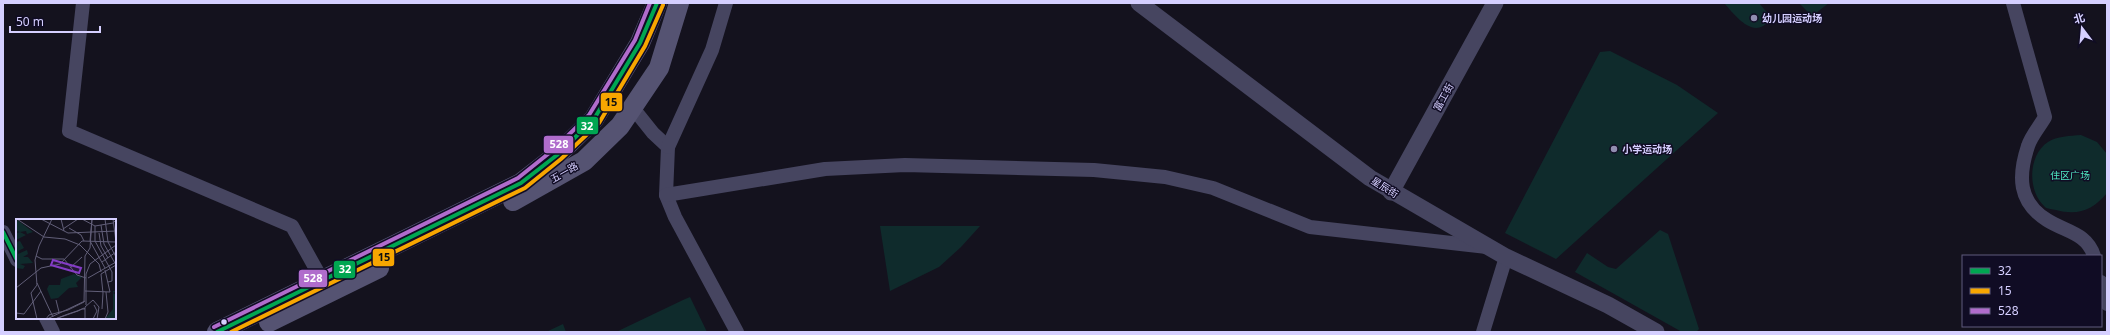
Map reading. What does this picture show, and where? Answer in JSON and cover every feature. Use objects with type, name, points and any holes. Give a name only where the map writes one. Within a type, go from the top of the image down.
[{"type":"main road","name":"五一路","points":[[248,332],[326,286],[521,183],[557,155],[594,119],[640,43],[657,3]]},
{"type":"main road","name":"五一路","points":[[217,332],[326,286],[527,194],[584,160],[620,126],[659,68],[679,3]]},
{"type":"street","points":[[83,3],[69,131],[292,226],[326,286]]},
{"type":"street","points":[[726,3],[712,50],[668,147],[666,195],[675,217],[737,332]]},
{"type":"street","name":"星辰街","points":[[1139,3],[1370,178],[1391,192],[1506,257],[1608,305],[1656,332]]},
{"type":"street","name":"富工街","points":[[1391,192],[1495,3]]},
{"type":"street","points":[[2013,3],[2045,117],[2028,145],[2021,184],[2029,206],[2047,220],[2091,245],[2094,255]]},
{"type":"street","points":[[633,108],[668,147]]},
{"type":"street","points":[[666,195],[833,169],[905,165],[1094,170],[1164,177],[1213,188],[1310,227],[1489,248]]},
{"type":"street","points":[[3,232],[10,254]]},
{"type":"street","points":[[1483,332],[1506,257]]},
{"type":"street","points":[[2102,286],[2107,304]]},
{"type":"street","points":[[46,319],[53,332]]},
{"type":"green space","name":"幼儿园运动场","points":[[1724,3],[1759,3],[1769,15],[1769,21],[1763,26],[1757,28],[1751,27],[1739,19]]},
{"type":"green space","points":[[1799,3],[1829,3],[1812,16]]},
{"type":"green space","name":"小学运动场","points":[[1610,51],[1677,85],[1718,113],[1556,259],[1505,233],[1600,52]]},
{"type":"green space","name":"住区广场","points":[[2081,135],[2097,142],[2107,154],[2107,193],[2096,204],[2078,212],[2064,212],[2046,208],[2039,200],[2033,183],[2032,173],[2037,155],[2041,148],[2052,140]]},
{"type":"green space","points":[[880,226],[980,226],[961,247],[939,267],[890,291]]},
{"type":"green space","points":[[1660,230],[1668,234],[1699,329],[1696,332],[1682,332],[1575,272],[1587,253],[1608,267],[1616,269]]},
{"type":"green space","points":[[690,297],[707,332],[616,332],[683,300]]},
{"type":"green space","points":[[563,324],[566,332],[546,332]]},
{"type":"transit line","name":"528","points":[[214,327],[518,178],[553,150],[589,115],[635,40],[650,3]]},
{"type":"transit line","name":"32","points":[[217,332],[521,183],[557,155],[594,119],[640,43],[657,3]]},
{"type":"transit line","name":"15","points":[[231,332],[525,188],[561,159],[599,123],[645,46],[663,5]]},
{"type":"transit line","name":"32","points":[[3,232],[16,258]]},
{"type":"place","name":"幼儿园运动场","points":[[1754,18]]},
{"type":"place","name":"小学运动场","points":[[1614,149]]}]
